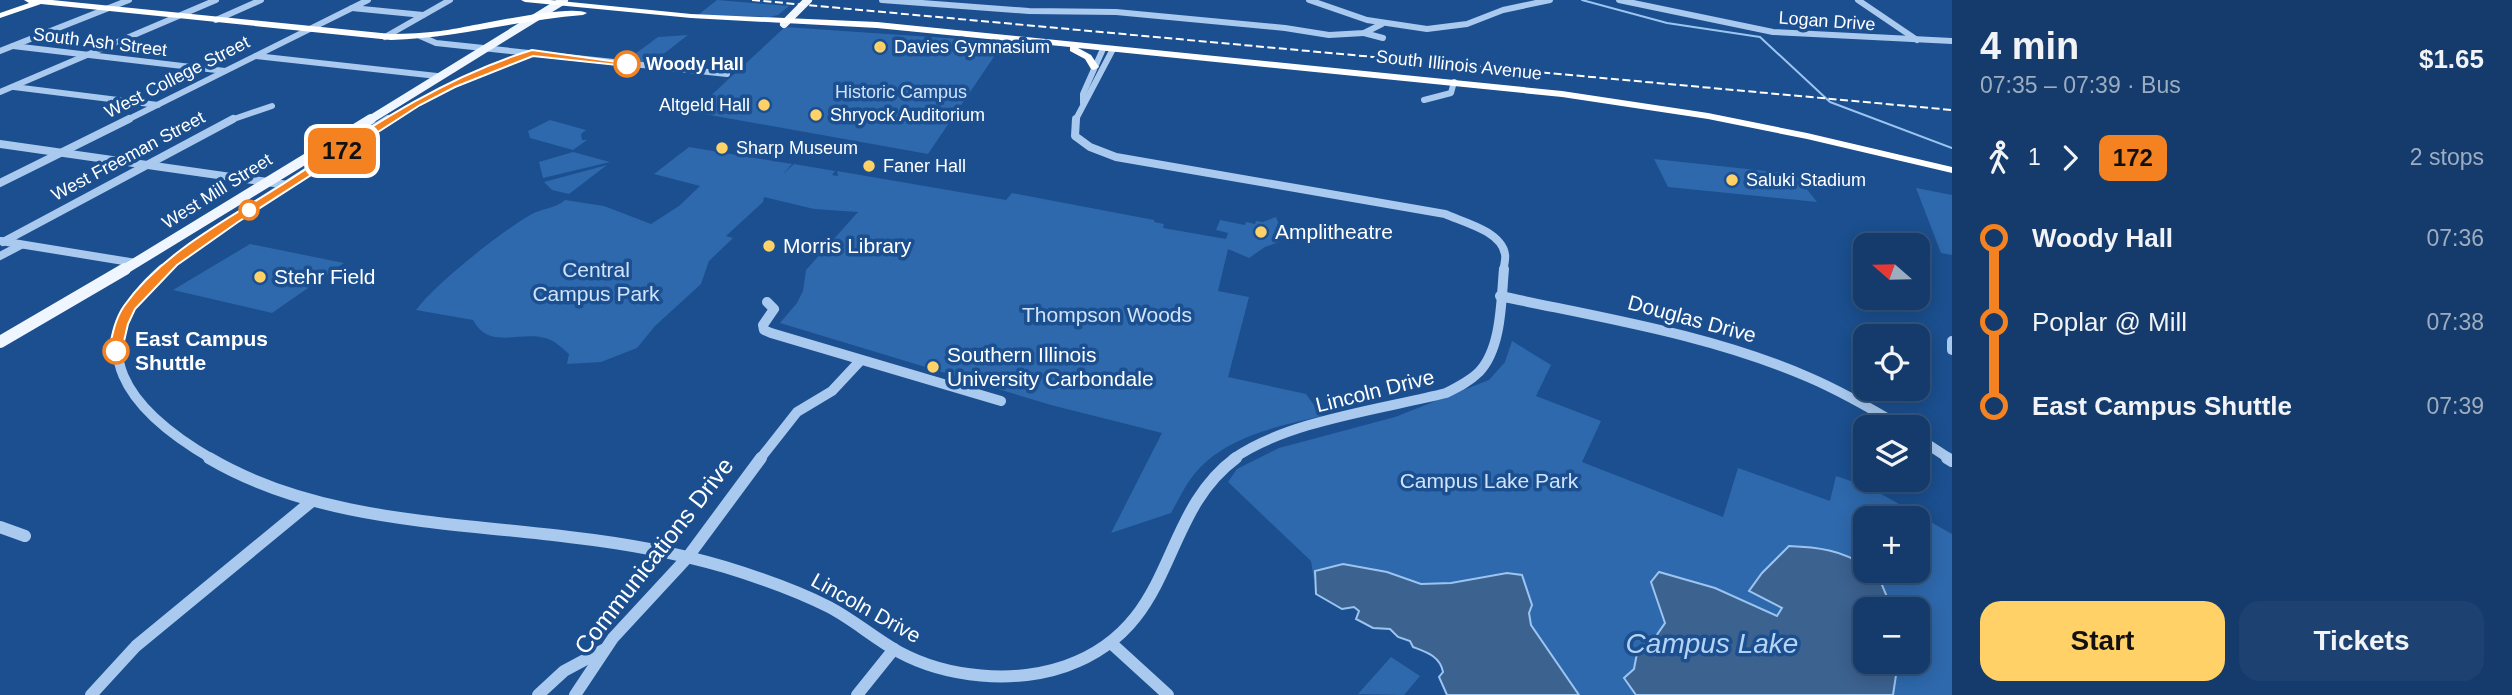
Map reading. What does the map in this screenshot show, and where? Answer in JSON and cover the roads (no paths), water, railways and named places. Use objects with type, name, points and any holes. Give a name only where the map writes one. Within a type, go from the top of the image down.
[{"type":"highway","name":"South Illinois Avenue","points":[[28,0],[385,37],[420,36],[540,16],[623,14],[698,21],[785,22]]},
{"type":"highway","name":"South Illinois Avenue","points":[[525,0],[676,15],[957,34],[1562,94],[1708,116],[1952,170]]},
{"type":"highway","points":[[0,16],[42,1]]},
{"type":"highway","points":[[1041,42],[1075,50],[1088,57],[1094,67]]},
{"type":"main road","points":[[785,22],[808,0]]},
{"type":"main road","name":"West Mill Street","points":[[479,48],[548,1]]},
{"type":"main road","name":"West Mill Street","points":[[0,342],[259,181],[479,48],[562,2]]},
{"type":"main road","name":"West Mill Street","points":[[0,335],[130,262]]},
{"type":"street","points":[[0,51],[129,0]]},
{"type":"street","points":[[0,92],[216,0]]},
{"type":"street","points":[[216,20],[261,0]]},
{"type":"street","name":"West College Street","points":[[0,183],[368,0]]},
{"type":"street","points":[[385,37],[450,0]]},
{"type":"street","points":[[882,0],[1049,12],[1116,12],[1285,28],[1329,35],[1364,33],[1383,38]]},
{"type":"street","points":[[963,7],[970,0]]},
{"type":"street","points":[[1309,0],[1344,14],[1382,24],[1418,27],[1458,26],[1495,12],[1550,0]]},
{"type":"street","name":"Logan Drive","points":[[1619,0],[1773,32],[1952,41]]},
{"type":"street","points":[[1858,0],[1917,40]]},
{"type":"street","points":[[352,8],[423,15]]},
{"type":"street","points":[[1364,33],[1382,24]]},
{"type":"street","points":[[420,36],[436,43],[727,74]]},
{"type":"street","name":"South Ash Street","points":[[13,46],[226,71]]},
{"type":"street","points":[[1083,103],[1085,89],[1094,67],[1108,49]]},
{"type":"street","name":"Lincoln Drive","points":[[532,53],[452,85],[416,103],[196,245],[153,280],[130,307],[121,324],[116,351],[121,377],[128,389],[193,450],[239,475],[312,501],[420,521],[611,542],[687,558],[793,589],[852,620],[894,649],[922,661],[996,676],[1063,667],[1111,643],[1128,629],[1142,610],[1195,505],[1216,472],[1261,444],[1304,429],[1446,393],[1466,383],[1485,364],[1492,346],[1505,254],[1499,242],[1476,226],[1428,210],[1144,163],[1102,153],[1075,136],[1074,121],[1097,82],[1108,49]]},
{"type":"street","points":[[256,56],[433,76]]},
{"type":"street","points":[[1424,100],[1449,94],[1454,82]]},
{"type":"street","points":[[13,86],[158,105]]},
{"type":"street","name":"West Freeman Street","points":[[1,242],[227,121],[272,106]]},
{"type":"street","points":[[0,144],[288,185]]},
{"type":"street","points":[[1,242],[130,262]]},
{"type":"street","points":[[0,257],[22,245]]},
{"type":"street","name":"Douglas Drive","points":[[1500,296],[1693,336],[1725,346],[1827,387],[1880,415]]},
{"type":"street","points":[[767,302],[775,309],[763,325],[764,330],[860,361],[1001,401]]},
{"type":"street","points":[[1952,341],[1952,350]]},
{"type":"street","name":"Communications Drive","points":[[575,695],[605,649],[687,558],[788,421],[797,412],[832,391],[860,361]]},
{"type":"street","points":[[1930,446],[1952,461]]},
{"type":"street","points":[[91,695],[136,646],[312,501]]},
{"type":"street","points":[[0,527],[25,536]]},
{"type":"street","points":[[1111,643],[1168,695]]},
{"type":"street","points":[[538,695],[564,671],[605,649]]},
{"type":"street","points":[[857,695],[894,649]]},
{"type":"water","name":"Campus Lake","points":[[1789,546],[1839,553],[1853,559],[1853,583],[1881,583],[1887,597],[1853,597],[1853,674],[1896,674],[1893,695],[1636,695],[1624,678],[1634,669],[1637,653],[1654,639],[1665,623],[1651,582],[1659,572],[1715,588],[1777,616],[1782,608],[1749,591],[1762,573]]},
{"type":"water","name":"Campus Lake","points":[[1343,564],[1387,572],[1421,584],[1451,583],[1507,573],[1522,575],[1532,605],[1529,613],[1531,625],[1579,695],[1447,695],[1439,677],[1443,672],[1432,655],[1413,647],[1410,641],[1398,637],[1390,629],[1373,628],[1356,619],[1359,611],[1354,607],[1342,609],[1316,594],[1315,571]]},
{"type":"waterway","points":[[1582,0],[1667,23],[1760,37],[1830,102],[1952,148]]},
{"type":"railway","points":[[752,0],[1952,110]]},
{"type":"place","name":"Davies Gymnasium","points":[[880,47]]},
{"type":"place","name":"Woody Hall","points":[[627,64]]},
{"type":"place","name":"Altgeld Hall","points":[[764,105]]},
{"type":"place","name":"Shryock Auditorium","points":[[816,115]]},
{"type":"place","name":"Sharp Museum","points":[[722,148]]},
{"type":"place","name":"Faner Hall","points":[[869,166]]},
{"type":"place","name":"Saluki Stadium","points":[[1732,180]]},
{"type":"place","name":"Amplitheatre","points":[[1261,232]]},
{"type":"place","name":"Morris Library","points":[[769,246]]},
{"type":"place","name":"Stehr Field","points":[[260,277]]},
{"type":"place","name":"East Campus Shuttle","points":[[116,351]]},
{"type":"place","name":"Southern Illinois University Carbondale","points":[[933,367]]},
{"type":"park label","name":"Historic Campus","points":[[901,92]]},
{"type":"park label","name":"Central Campus Park","points":[[596,282]]},
{"type":"park label","name":"Thompson Woods","points":[[1107,315]]},
{"type":"park label","name":"Campus Lake Park","points":[[1489,481]]}]
